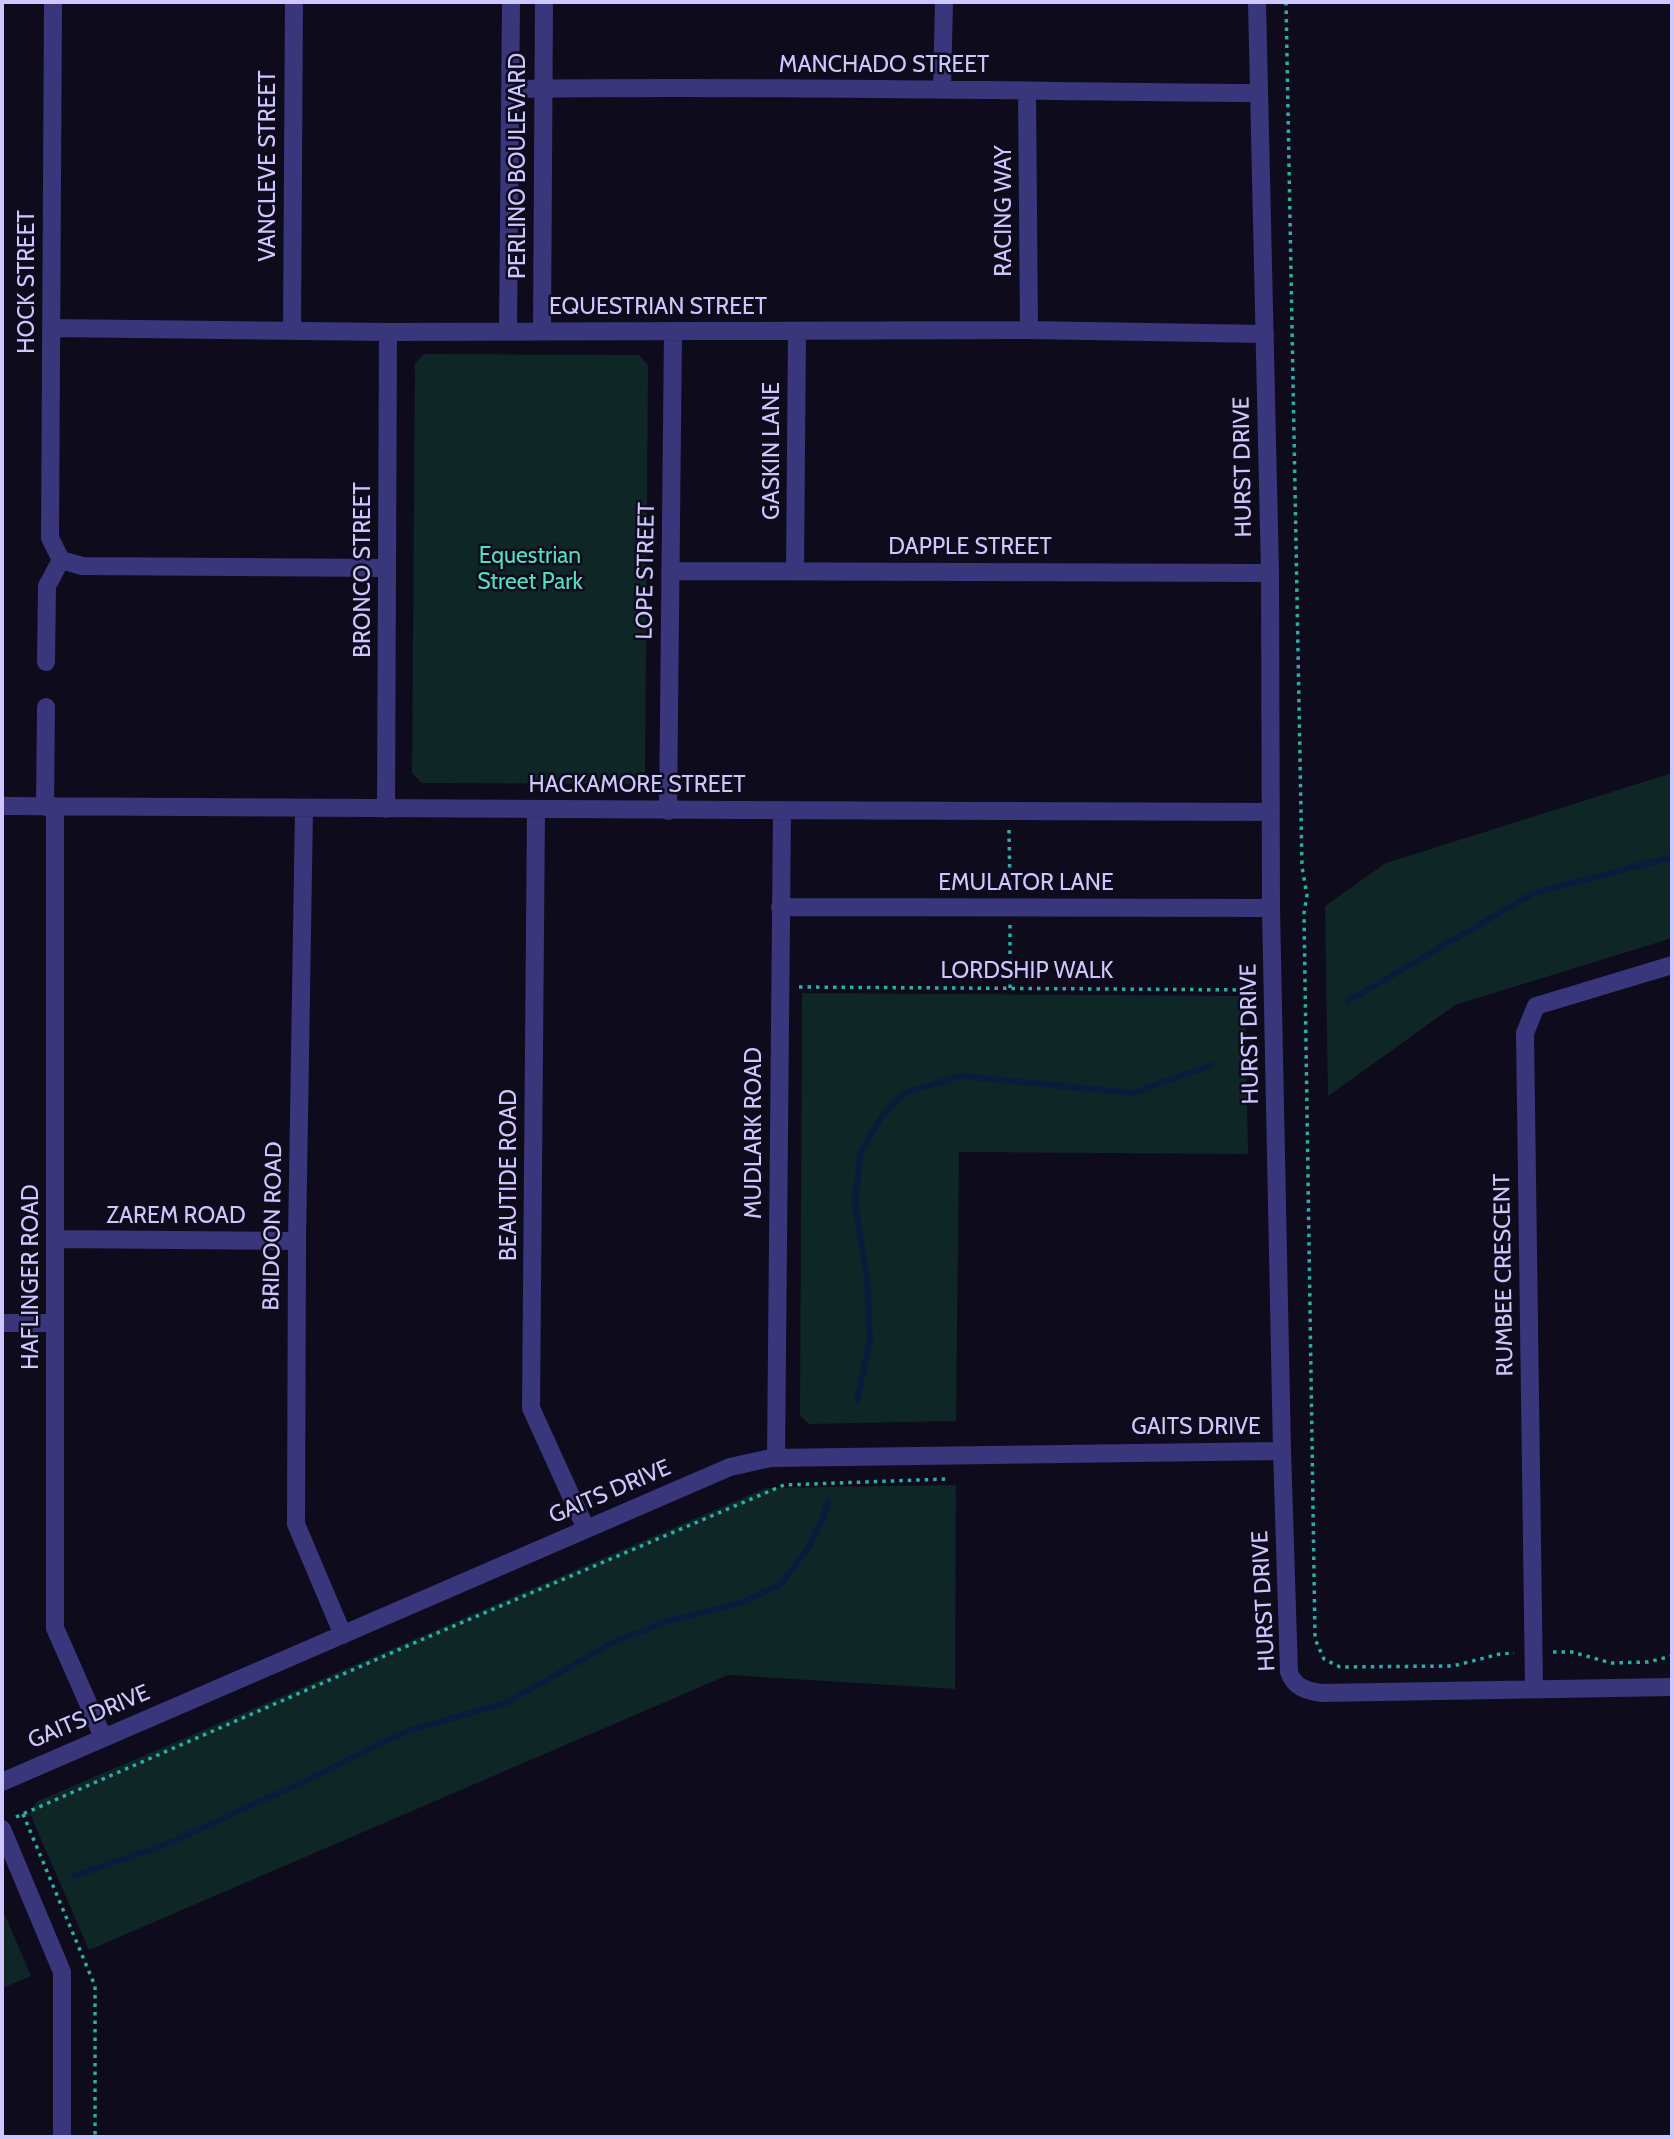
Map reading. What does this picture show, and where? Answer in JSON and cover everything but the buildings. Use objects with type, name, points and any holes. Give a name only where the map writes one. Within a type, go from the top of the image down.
[{"type":"street","name":"HOCK STREET","points":[[53,2],[50,538],[61,560]]},
{"type":"street","name":"VANCLEVE STREET","points":[[292,330],[294,2]]},
{"type":"street","name":"PERLINO BOULEVARD","points":[[508,331],[511,2]]},
{"type":"street","name":"PERLINO BOULEVARD","points":[[542,331],[544,2]]},
{"type":"street","points":[[942,89],[944,2]]},
{"type":"street","name":"HURST DRIVE","points":[[1257,2],[1270,573],[1271,908],[1289,1672],[1292,1681],[1307,1691],[1322,1693],[1672,1687]]},
{"type":"street","name":"MANCHADO STREET","points":[[510,89],[942,89],[1259,93]]},
{"type":"street","name":"RACING WAY","points":[[1027,91],[1029,330]]},
{"type":"street","name":"EQUESTRIAN STREET","points":[[52,328],[388,332],[1029,330],[1265,334]]},
{"type":"street","name":"LOPE STREET","points":[[668,811],[673,331]]},
{"type":"street","name":"GASKIN LANE","points":[[795,571],[797,331]]},
{"type":"street","name":"BRONCO STREET","points":[[386,809],[388,332]]},
{"type":"street","points":[[46,662],[47,586],[61,560],[82,566],[387,568]]},
{"type":"street","name":"DAPPLE STREET","points":[[670,571],[1270,573]]},
{"type":"street","name":"HAFLINGER ROAD","points":[[46,706],[50,807],[55,1239],[54,1628],[103,1737]]},
{"type":"street","name":"HACKAMORE STREET","points":[[2,806],[1271,812]]},
{"type":"street","name":"BRIDOON ROAD","points":[[304,808],[297,1241],[296,1524],[343,1634]]},
{"type":"street","name":"BEAUTIDE ROAD","points":[[536,810],[531,1408],[586,1529]]},
{"type":"street","name":"MUDLARK ROAD","points":[[776,1458],[782,810]]},
{"type":"street","name":"EMULATOR LANE","points":[[780,907],[1271,908]]},
{"type":"street","name":"RUMBEE CRESCENT","points":[[1534,1688],[1525,1033],[1536,1006],[1672,965]]},
{"type":"street","name":"ZAREM ROAD","points":[[55,1239],[297,1241]]},
{"type":"street","points":[[2,1323],[55,1323]]},
{"type":"street","name":"GAITS DRIVE","points":[[2,1782],[730,1467],[776,1458],[1282,1451]]},
{"type":"street","points":[[7,1824],[62,1972],[62,2137]]},
{"type":"path","points":[[1286,2],[1302,853],[1307,895],[1304,913],[1315,1639],[1324,1659],[1340,1667],[1453,1666],[1500,1654],[1534,1652],[1572,1652],[1611,1663],[1648,1662],[1672,1656]]},
{"type":"path","name":"LORDSHIP WALK","points":[[780,987],[1274,990]]},
{"type":"path","points":[[7,1824],[421,1640],[784,1485],[946,1479]]},
{"type":"green space","name":"Equestrian Street Park","points":[[424,354],[639,355],[648,365],[645,775],[636,784],[422,783],[412,773],[415,363]]},
{"type":"green space","points":[[1672,773],[1672,938],[1455,1005],[1328,1096],[1325,906],[1386,863]]},
{"type":"green space","points":[[802,993],[1245,996],[1248,1154],[959,1152],[956,1421],[809,1424],[800,1416]]},
{"type":"green space","points":[[956,1485],[955,1689],[728,1675],[89,1950],[30,1814],[36,1802],[766,1488]]},
{"type":"green space","points":[[2,1908],[31,1976],[2,1988]]},
{"type":"waterway","points":[[1348,1001],[1534,893],[1672,857]]},
{"type":"waterway","points":[[857,1401],[870,1340],[867,1279],[855,1201],[861,1151],[883,1115],[904,1093],[961,1076],[1133,1093],[1211,1065]]},
{"type":"waterway","points":[[74,1876],[167,1844],[411,1730],[506,1703],[614,1642],[668,1621],[741,1603],[781,1584],[810,1545],[828,1503]]}]
